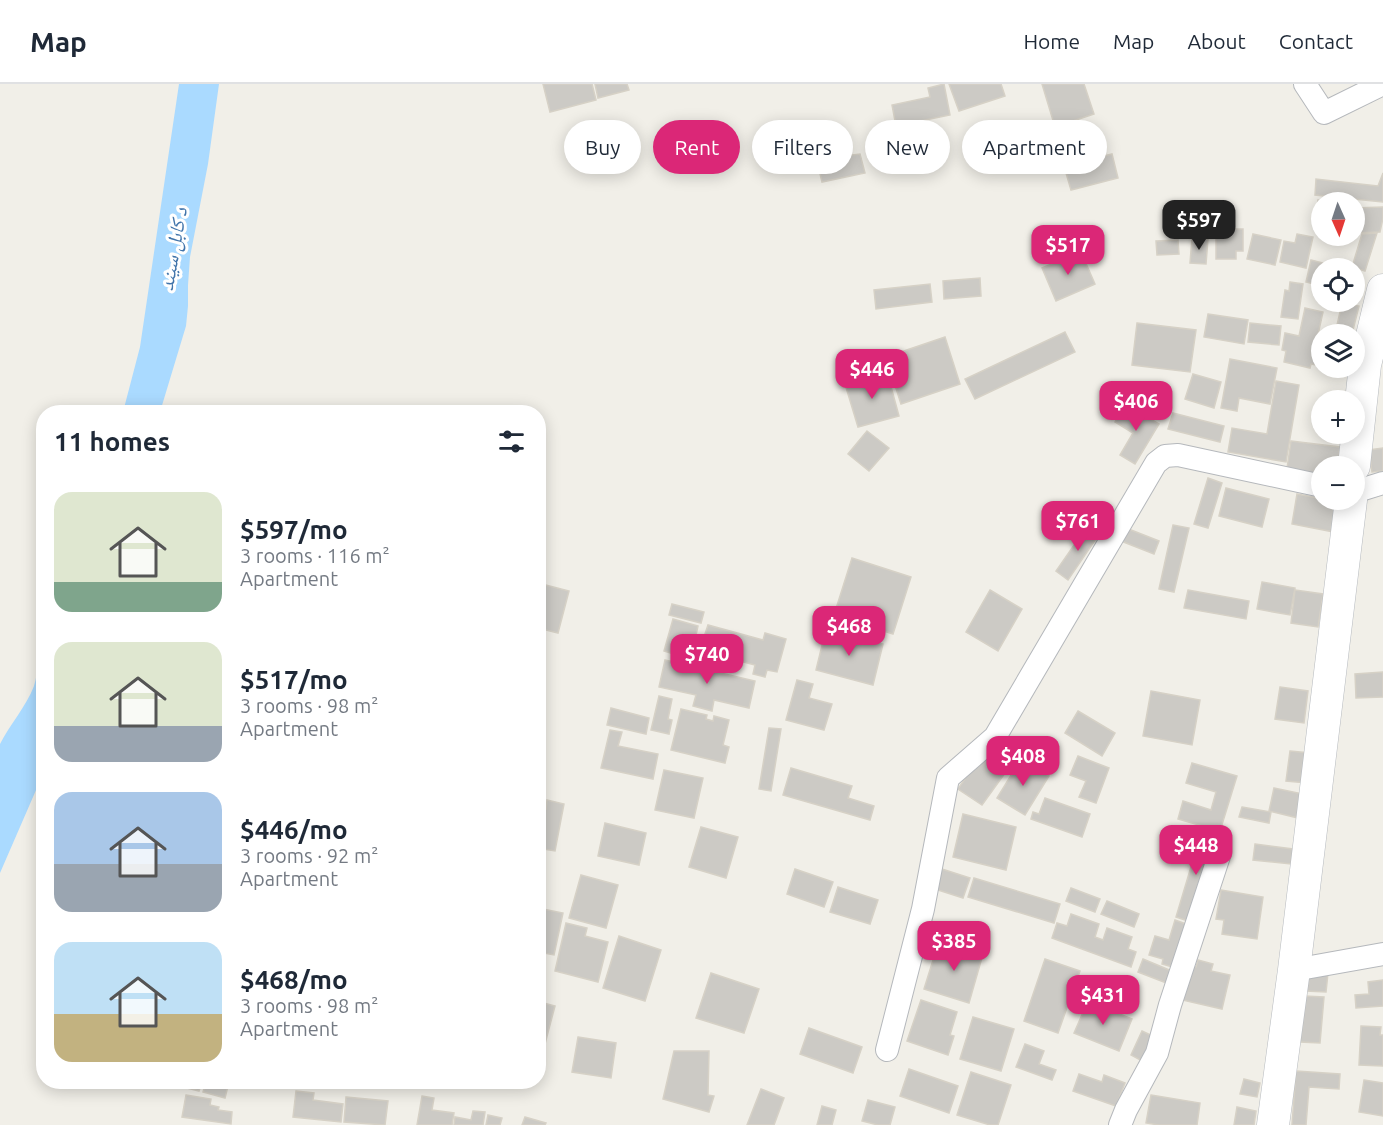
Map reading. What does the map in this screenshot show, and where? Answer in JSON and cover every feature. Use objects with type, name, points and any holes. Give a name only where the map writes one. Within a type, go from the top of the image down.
[{"type":"main road","points":[[1355,456],[1365,365],[1383,290]]},
{"type":"main road","points":[[1273,1125],[1350,510]]},
{"type":"street","points":[[1305,84],[1324,113],[1383,84]]},
{"type":"street","points":[[887,1050],[923,909],[948,778],[995,737],[1156,464],[1165,456],[1178,455],[1311,484]]},
{"type":"street","points":[[1365,489],[1383,483]]},
{"type":"street","points":[[1120,1125],[1156,1053],[1220,853]]},
{"type":"street","points":[[1294,970],[1383,954]]},
{"type":"water","name":"د کابل سيند","points":[[179,84],[219,84],[208,164],[190,257],[186,326],[162,405],[125,405],[140,347]]},
{"type":"water","points":[[36,678],[36,790],[0,873],[0,744],[34,686]]},
{"type":"building","points":[[543,84],[592,84],[596,100],[550,112]]},
{"type":"building","points":[[595,84],[627,84],[629,90],[598,98]]},
{"type":"building","points":[[944,84],[950,115],[925,120],[895,120],[892,105],[930,97],[928,88]]},
{"type":"building","points":[[949,84],[1001,84],[1005,96],[959,111]]},
{"type":"building","points":[[1042,84],[1084,84],[1094,114],[1076,120],[1053,120]]},
{"type":"building","points":[[860,154],[865,173],[822,182],[820,174],[853,174],[853,155]]},
{"type":"building","points":[[1112,154],[1118,178],[1071,190],[1066,174],[1107,174],[1107,155]]},
{"type":"building","points":[[1383,173],[1383,202],[1365,200],[1365,192],[1315,192],[1316,179],[1378,186]]},
{"type":"building","points":[[1383,207],[1380,232],[1365,233],[1365,208]]},
{"type":"building","points":[[1216,229],[1243,229],[1243,251],[1236,251],[1236,259],[1216,259]]},
{"type":"building","points":[[1377,233],[1365,271],[1365,258],[1355,258],[1358,246],[1365,246],[1365,234]]},
{"type":"building","points":[[1253,234],[1281,240],[1275,265],[1247,259]]},
{"type":"building","points":[[1297,234],[1311,237],[1306,268],[1280,262],[1284,241],[1295,243]]},
{"type":"building","points":[[1192,238],[1208,239],[1206,264],[1190,263]]},
{"type":"building","points":[[1178,240],[1179,254],[1157,255],[1156,241]]},
{"type":"building","points":[[1081,252],[1095,284],[1056,301],[1042,268]]},
{"type":"building","points":[[1311,260],[1311,283],[1306,282]]},
{"type":"building","points":[[980,278],[981,296],[944,299],[943,281]]},
{"type":"building","points":[[1290,282],[1303,284],[1298,319],[1281,317],[1285,290],[1289,291]]},
{"type":"building","points":[[930,284],[932,302],[876,309],[874,290]]},
{"type":"building","points":[[1305,308],[1311,309],[1311,312],[1323,312],[1320,324],[1311,324],[1310,368],[1284,362],[1286,351],[1282,350],[1285,333],[1299,336]]},
{"type":"building","points":[[1340,312],[1358,312],[1354,324],[1337,324]]},
{"type":"building","points":[[1208,314],[1248,320],[1244,344],[1204,337]]},
{"type":"building","points":[[1137,323],[1196,330],[1190,372],[1132,365]]},
{"type":"building","points":[[1250,323],[1281,326],[1279,345],[1248,342]]},
{"type":"building","points":[[1065,332],[1075,352],[975,399],[965,379]]},
{"type":"building","points":[[945,337],[960,384],[901,404],[886,357]]},
{"type":"building","points":[[1230,359],[1277,368],[1270,404],[1239,398],[1237,411],[1221,408]]},
{"type":"building","points":[[887,372],[899,416],[858,427],[845,384]]},
{"type":"building","points":[[1193,374],[1221,382],[1214,408],[1185,399]]},
{"type":"building","points":[[1276,381],[1299,385],[1286,462],[1228,452],[1232,428],[1267,434]]},
{"type":"building","points":[[1125,404],[1159,424],[1135,464],[1120,455],[1133,433],[1115,422]]},
{"type":"building","points":[[1173,413],[1224,426],[1220,442],[1168,429]]},
{"type":"building","points":[[867,431],[889,448],[869,471],[848,454]]},
{"type":"building","points":[[1291,441],[1340,447],[1339,456],[1311,456],[1311,478],[1286,475]]},
{"type":"building","points":[[1383,448],[1383,471],[1372,472],[1369,450]]},
{"type":"building","points":[[1208,478],[1222,483],[1208,528],[1194,524]]},
{"type":"building","points":[[1226,488],[1269,499],[1262,527],[1219,516]]},
{"type":"building","points":[[1297,494],[1311,497],[1311,510],[1338,510],[1334,532],[1292,524]]},
{"type":"building","points":[[1088,525],[1100,533],[1068,580],[1056,571]]},
{"type":"building","points":[[1173,525],[1189,528],[1174,592],[1159,589]]},
{"type":"building","points":[[1126,528],[1159,541],[1154,554],[1121,541]]},
{"type":"building","points":[[852,558],[911,577],[893,634],[834,615]]},
{"type":"building","points":[[1262,582],[1295,588],[1290,615],[1257,609]]},
{"type":"building","points":[[546,585],[569,591],[558,633],[546,630]]},
{"type":"building","points":[[990,590],[1022,609],[998,651],[966,632]]},
{"type":"building","points":[[1188,590],[1249,601],[1246,619],[1184,608]]},
{"type":"building","points":[[1295,590],[1323,594],[1318,627],[1291,623]]},
{"type":"building","points":[[672,604],[704,612],[701,623],[669,615]]},
{"type":"building","points":[[673,619],[698,626],[696,635],[704,637],[708,625],[763,640],[765,633],[786,639],[777,672],[767,670],[765,677],[753,674],[755,665],[690,648],[687,658],[664,651]]},
{"type":"building","points":[[826,629],[883,644],[873,685],[816,670]]},
{"type":"building","points":[[665,660],[755,681],[749,708],[714,700],[712,711],[693,706],[696,695],[659,687]]},
{"type":"building","points":[[1383,672],[1383,697],[1356,698],[1355,674]]},
{"type":"building","points":[[797,680],[813,684],[809,698],[832,704],[824,730],[786,720]]},
{"type":"building","points":[[1280,687],[1308,691],[1304,723],[1275,719]]},
{"type":"building","points":[[1151,691],[1200,700],[1192,745],[1143,736]]},
{"type":"building","points":[[659,696],[672,699],[668,719],[672,720],[669,734],[651,730]]},
{"type":"building","points":[[611,708],[649,718],[646,734],[607,725]]},
{"type":"building","points":[[681,709],[707,715],[706,719],[713,721],[714,716],[729,720],[723,745],[729,747],[725,763],[671,750]]},
{"type":"building","points":[[1078,711],[1115,733],[1102,756],[1065,733]]},
{"type":"building","points":[[769,728],[781,729],[771,791],[759,789]]},
{"type":"building","points":[[610,730],[622,732],[618,746],[658,754],[653,779],[601,768]]},
{"type":"building","points":[[1290,751],[1310,753],[1307,783],[1286,781]]},
{"type":"building","points":[[983,752],[1008,769],[982,805],[958,789]]},
{"type":"building","points":[[1078,756],[1109,768],[1096,803],[1079,797],[1086,781],[1070,775]]},
{"type":"building","points":[[1021,759],[1049,776],[1025,815],[997,798]]},
{"type":"building","points":[[1192,763],[1237,776],[1220,831],[1178,819],[1183,801],[1211,810],[1216,792],[1186,783]]},
{"type":"building","points":[[791,768],[852,786],[848,798],[874,806],[870,820],[783,795]]},
{"type":"building","points":[[664,770],[703,778],[694,818],[655,810]]},
{"type":"building","points":[[1274,788],[1303,794],[1298,818],[1269,811]]},
{"type":"building","points":[[1045,798],[1090,814],[1082,837],[1031,819],[1033,812],[1039,814]]},
{"type":"building","points":[[547,800],[564,804],[555,851],[546,849]]},
{"type":"building","points":[[1242,807],[1271,812],[1269,823],[1239,817]]},
{"type":"building","points":[[963,814],[1016,827],[1006,870],[953,857]]},
{"type":"building","points":[[605,823],[646,833],[639,865],[598,856]]},
{"type":"building","points":[[701,827],[738,837],[726,878],[689,867]]},
{"type":"building","points":[[1202,830],[1217,834],[1191,922],[1176,917]]},
{"type":"building","points":[[1255,844],[1293,849],[1291,864],[1253,860]]},
{"type":"building","points":[[795,869],[833,882],[824,907],[787,894]]},
{"type":"building","points":[[942,869],[970,878],[963,898],[935,889]]},
{"type":"building","points":[[581,875],[618,885],[606,928],[569,918]]},
{"type":"building","points":[[974,878],[1060,904],[1054,923],[968,897]]},
{"type":"building","points":[[838,887],[878,900],[870,924],[830,912]]},
{"type":"building","points":[[1071,888],[1100,899],[1095,912],[1066,901]]},
{"type":"building","points":[[1221,890],[1263,897],[1257,939],[1222,934],[1224,920],[1216,919]]},
{"type":"building","points":[[1107,901],[1139,914],[1134,927],[1101,914]]},
{"type":"building","points":[[546,910],[563,913],[554,955],[546,954]]},
{"type":"building","points":[[1071,914],[1099,924],[1095,937],[1103,940],[1107,928],[1132,937],[1128,949],[1136,952],[1131,967],[1052,938],[1057,923],[1067,926]]},
{"type":"building","points":[[1175,920],[1189,925],[1176,968],[1162,964],[1163,959],[1149,955],[1155,936],[1169,940]]},
{"type":"building","points":[[566,923],[587,928],[585,936],[608,942],[598,982],[555,971]]},
{"type":"building","points":[[619,936],[661,950],[645,1001],[603,988]]},
{"type":"building","points":[[939,941],[983,954],[969,1003],[924,989]]},
{"type":"building","points":[[1045,959],[1080,971],[1058,1033],[1024,1021]]},
{"type":"building","points":[[1143,959],[1174,972],[1169,984],[1138,972]]},
{"type":"building","points":[[1198,960],[1213,964],[1211,971],[1230,975],[1222,1009],[1178,999],[1186,965],[1196,967]]},
{"type":"building","points":[[1308,971],[1328,973],[1326,992],[1306,991]]},
{"type":"building","points":[[711,973],[759,989],[744,1033],[696,1018]]},
{"type":"building","points":[[1383,980],[1383,1006],[1356,1008],[1355,995],[1369,994],[1368,982]]},
{"type":"building","points":[[1304,996],[1324,997],[1320,1043],[1300,1042]]},
{"type":"building","points":[[921,1000],[957,1012],[950,1035],[954,1036],[948,1055],[907,1041]]},
{"type":"building","points":[[1088,1001],[1132,1019],[1119,1051],[1074,1033]]},
{"type":"building","points":[[546,1004],[555,1006],[546,1040]]},
{"type":"building","points":[[973,1017],[1014,1029],[1001,1071],[960,1059]]},
{"type":"building","points":[[1361,1026],[1381,1027],[1383,1066],[1359,1065]]},
{"type":"building","points":[[809,1028],[862,1047],[853,1073],[800,1054]]},
{"type":"building","points":[[1142,1031],[1155,1037],[1144,1062],[1131,1055]]},
{"type":"building","points":[[578,1037],[616,1043],[611,1078],[572,1072]]},
{"type":"building","points":[[1025,1044],[1044,1051],[1039,1064],[1056,1070],[1052,1080],[1016,1067]]},
{"type":"building","points":[[674,1051],[709,1051],[708,1095],[714,1096],[709,1112],[663,1099]]},
{"type":"building","points":[[909,1069],[958,1086],[949,1113],[900,1096]]},
{"type":"building","points":[[1296,1071],[1340,1074],[1339,1089],[1309,1087],[1306,1125],[1292,1125]]},
{"type":"building","points":[[971,1072],[1011,1085],[998,1125],[990,1125],[957,1115]]},
{"type":"building","points":[[1079,1074],[1102,1082],[1104,1075],[1125,1083],[1116,1106],[1073,1091]]},
{"type":"building","points":[[1244,1079],[1260,1083],[1257,1097],[1240,1094]]},
{"type":"building","points":[[1364,1080],[1383,1083],[1383,1116],[1359,1112]]},
{"type":"building","points":[[204,1089],[227,1089],[225,1098],[203,1092]]},
{"type":"building","points":[[761,1089],[784,1098],[774,1125],[747,1125]]},
{"type":"building","points":[[296,1091],[314,1093],[313,1100],[343,1104],[341,1122],[293,1117]]},
{"type":"building","points":[[186,1095],[211,1099],[210,1105],[219,1107],[218,1110],[232,1112],[231,1124],[182,1117]]},
{"type":"building","points":[[1151,1095],[1200,1103],[1197,1125],[1146,1123]]},
{"type":"building","points":[[422,1096],[434,1098],[432,1110],[454,1113],[452,1125],[417,1125]]},
{"type":"building","points":[[346,1097],[388,1101],[385,1125],[344,1122]]},
{"type":"building","points":[[868,1100],[895,1107],[890,1125],[862,1121]]},
{"type":"building","points":[[822,1106],[836,1110],[832,1125],[817,1125]]},
{"type":"building","points":[[1237,1107],[1256,1111],[1254,1125],[1234,1125]]},
{"type":"building","points":[[473,1111],[485,1112],[483,1125],[454,1125],[455,1117],[471,1120]]},
{"type":"building","points":[[488,1115],[502,1118],[500,1125],[486,1125]]},
{"type":"building","points":[[525,1117],[546,1123],[545,1125],[522,1125]]}]
